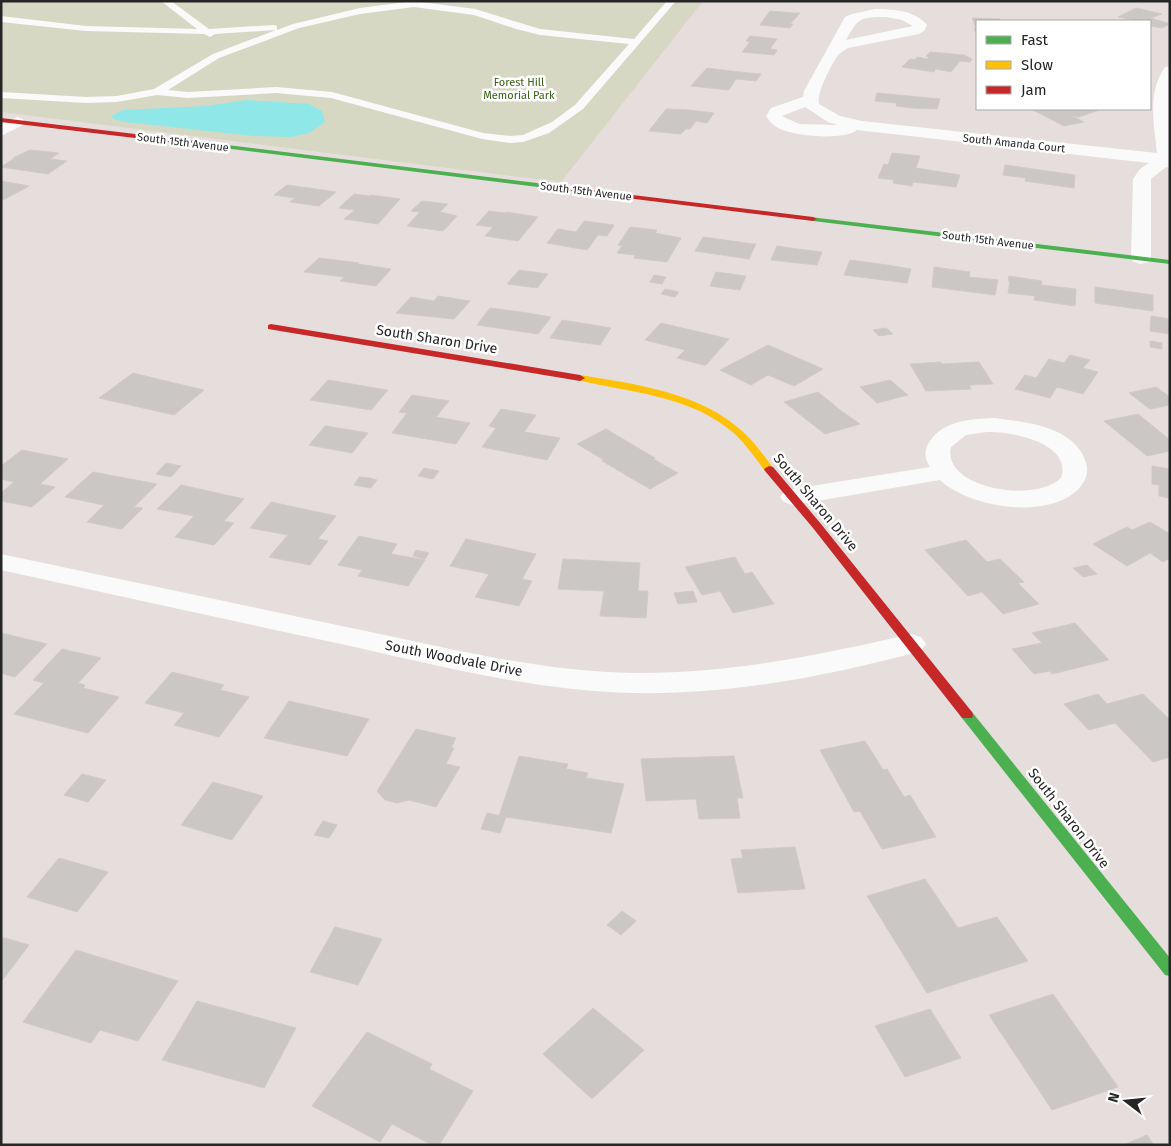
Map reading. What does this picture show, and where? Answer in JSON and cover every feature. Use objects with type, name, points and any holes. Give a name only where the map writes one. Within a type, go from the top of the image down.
[{"type":"street","points":[[810,100],[812,91],[850,20],[861,14],[877,13],[910,18],[920,24],[919,28],[914,31],[844,45],[835,50]]},
{"type":"street","points":[[1141,258],[1142,179],[1146,173],[1168,161],[1162,84],[1164,75],[1170,70]]},
{"type":"street","name":"South Amanda Court","points":[[862,126],[814,131],[782,124],[774,116],[777,111],[810,100],[812,106],[821,113],[846,123],[862,126],[1168,161]]},
{"type":"street","points":[[1,131],[9,121]]},
{"type":"street","name":"South 15th Avenue","points":[[9,121],[1170,262]]},
{"type":"street","name":"South Sharon Drive","points":[[271,327],[605,382],[668,396],[706,410],[735,429],[793,497],[1170,970]]},
{"type":"street","points":[[793,497],[945,472],[960,484],[981,493],[1005,498],[1029,499],[1050,496],[1066,488],[1075,478],[1075,465],[1068,452],[1055,442],[1023,429],[995,425],[974,426],[957,430],[944,438],[938,448],[938,460],[945,472]]},
{"type":"street","name":"South Woodvale Drive","points":[[1,562],[479,665],[571,680],[635,683],[732,678],[838,661],[911,644]]},
{"type":"lane","points":[[165,1],[208,32],[217,44],[216,56]]},
{"type":"lane","points":[[1,96],[86,100],[117,99],[158,92],[188,95],[276,90],[309,91],[332,94],[498,140],[519,140],[536,136],[563,121],[580,107],[672,1]]},
{"type":"lane","points":[[158,92],[216,56],[296,26],[360,11],[415,2],[475,12],[540,32],[637,42]]},
{"type":"lane","points":[[116,30],[166,19],[178,12]]},
{"type":"lane","points":[[1,19],[52,26],[116,30],[208,32],[296,26]]},
{"type":"green space","name":"Forest Hill Memorial Park","points":[[1,1],[703,1],[561,182],[1,112]]},
{"type":"water","points":[[247,100],[309,104],[322,111],[325,122],[309,133],[291,137],[254,136],[125,122],[114,119],[111,116],[123,110],[206,106]]},
{"type":"building","points":[[1136,8],[1162,14],[1151,18],[1170,24],[1162,28],[1151,26],[1151,20],[1134,20],[1118,17]]},
{"type":"building","points":[[770,11],[800,13],[790,24],[793,24],[790,28],[760,25]]},
{"type":"building","points":[[972,18],[1000,20],[976,20],[976,28]]},
{"type":"building","points":[[750,36],[777,39],[770,49],[777,50],[774,55],[742,52],[750,42],[746,41]]},
{"type":"building","points":[[930,52],[964,55],[972,59],[970,62],[960,61],[951,72],[936,69],[934,72],[902,67],[910,59],[915,60],[917,57],[927,59],[929,57],[926,56]]},
{"type":"building","points":[[707,68],[761,74],[756,81],[736,79],[729,90],[691,86]]},
{"type":"building","points":[[877,93],[940,99],[937,109],[912,108],[896,106],[897,103],[875,101]]},
{"type":"building","points":[[666,109],[714,113],[707,123],[696,121],[690,129],[686,129],[681,134],[649,131]]},
{"type":"building","points":[[1033,110],[1099,110],[1079,117],[1072,116],[1084,122],[1064,126]]},
{"type":"building","points":[[30,150],[59,153],[50,159],[67,161],[48,174],[1,167],[15,158],[13,158]]},
{"type":"building","points":[[892,153],[920,156],[916,168],[960,175],[956,187],[913,182],[912,186],[893,183],[894,180],[878,178],[884,164],[888,165]]},
{"type":"building","points":[[1005,165],[1075,175],[1074,188],[1025,181],[1026,178],[1003,175]]},
{"type":"building","points":[[1,181],[29,186],[1,200]]},
{"type":"building","points":[[287,185],[336,192],[319,206],[290,202],[295,198],[274,195]]},
{"type":"building","points":[[354,194],[400,199],[378,224],[344,219],[355,210],[339,208]]},
{"type":"building","points":[[422,201],[448,204],[440,212],[457,216],[443,231],[407,226],[420,212],[411,211]]},
{"type":"building","points":[[489,211],[538,217],[518,241],[485,236],[493,227],[476,225]]},
{"type":"building","points":[[584,221],[614,225],[607,236],[598,235],[587,250],[547,243],[558,229],[576,232]]},
{"type":"building","points":[[630,227],[657,230],[655,233],[681,238],[667,262],[634,258],[635,255],[617,253],[622,246],[618,245]]},
{"type":"building","points":[[703,237],[756,244],[749,259],[695,251]]},
{"type":"building","points":[[777,246],[822,252],[817,265],[771,260]]},
{"type":"building","points":[[319,258],[391,269],[376,286],[340,281],[344,277],[304,272]]},
{"type":"building","points":[[850,260],[911,269],[907,283],[844,275]]},
{"type":"building","points":[[934,267],[970,272],[969,277],[998,280],[995,295],[932,287]]},
{"type":"building","points":[[519,270],[548,274],[537,288],[507,284]]},
{"type":"building","points":[[716,272],[746,276],[740,290],[710,286]]},
{"type":"building","points":[[654,275],[666,277],[662,284],[650,282]]},
{"type":"building","points":[[1009,276],[1042,281],[1041,285],[1076,289],[1075,306],[1034,300],[1035,296],[1008,293]]},
{"type":"building","points":[[1095,287],[1153,295],[1153,311],[1095,303]]},
{"type":"building","points":[[665,289],[679,292],[675,297],[661,294]]},
{"type":"building","points":[[438,296],[470,301],[454,319],[396,313],[411,297],[434,301]]},
{"type":"building","points":[[490,308],[551,317],[538,334],[477,325]]},
{"type":"building","points":[[1151,316],[1170,319],[1170,334],[1150,331]]},
{"type":"building","points":[[562,320],[611,328],[600,345],[550,338]]},
{"type":"building","points":[[661,323],[729,339],[704,365],[677,358],[685,350],[645,340]]},
{"type":"building","points":[[886,328],[893,334],[879,336],[873,330]]},
{"type":"building","points":[[1150,341],[1162,343],[1162,349],[1150,347]]},
{"type":"building","points":[[768,345],[823,369],[794,386],[768,375],[751,385],[720,370]]},
{"type":"building","points":[[1070,355],[1090,360],[1083,368],[1098,372],[1083,394],[1057,387],[1050,398],[1015,389],[1025,375],[1036,378],[1049,359],[1064,363]]},
{"type":"building","points":[[941,362],[942,364],[979,362],[993,384],[969,385],[971,389],[926,391],[910,364]]},
{"type":"building","points":[[133,373],[204,390],[174,415],[99,398]]},
{"type":"building","points":[[328,380],[388,390],[371,410],[310,400]]},
{"type":"building","points":[[890,380],[908,395],[877,403],[860,387]]},
{"type":"building","points":[[1156,387],[1170,397],[1170,405],[1150,409],[1129,393]]},
{"type":"building","points":[[818,392],[860,424],[825,434],[784,402]]},
{"type":"building","points":[[412,395],[449,401],[436,417],[470,423],[456,444],[392,433],[407,413],[399,412]]},
{"type":"building","points":[[501,409],[536,415],[524,432],[560,438],[547,460],[482,447],[496,428],[489,426]]},
{"type":"building","points":[[1138,414],[1170,440],[1170,451],[1147,456],[1104,421]]},
{"type":"building","points":[[325,426],[368,433],[352,453],[309,445]]},
{"type":"building","points":[[606,429],[678,473],[650,489],[577,444]]},
{"type":"building","points":[[22,450],[68,459],[40,484],[55,487],[32,507],[1,501],[1,493],[14,482],[1,479],[1,466]]},
{"type":"building","points":[[166,463],[181,466],[171,477],[156,474]]},
{"type":"building","points":[[1152,466],[1170,469],[1170,512],[1169,498],[1159,496],[1159,485],[1152,484]]},
{"type":"building","points":[[424,468],[439,471],[433,479],[418,476]]},
{"type":"building","points":[[93,472],[157,484],[134,507],[143,508],[122,529],[116,528],[87,522],[104,505],[65,497]]},
{"type":"building","points":[[359,477],[377,480],[371,488],[354,485]]},
{"type":"building","points":[[181,485],[244,499],[224,521],[234,523],[214,545],[175,537],[194,516],[157,509]]},
{"type":"building","points":[[271,502],[336,516],[318,539],[328,541],[310,565],[269,557],[288,535],[250,528]]},
{"type":"building","points":[[1150,522],[1170,534],[1170,558],[1163,562],[1150,553],[1127,566],[1093,544],[1127,527],[1132,530]]},
{"type":"building","points":[[359,536],[397,544],[391,554],[425,560],[408,586],[358,576],[362,570],[338,565]]},
{"type":"building","points":[[466,539],[536,554],[522,579],[532,581],[519,606],[475,597],[489,574],[450,566]]},
{"type":"building","points":[[966,540],[987,562],[1000,559],[1024,582],[1018,583],[1039,604],[1003,614],[982,592],[968,596],[925,550]]},
{"type":"building","points":[[416,550],[429,553],[425,559],[413,556]]},
{"type":"building","points":[[735,557],[745,574],[752,572],[774,604],[733,613],[720,591],[702,595],[685,567]]},
{"type":"building","points":[[563,559],[640,563],[638,591],[648,591],[646,618],[600,616],[604,591],[558,589]]},
{"type":"building","points":[[1087,565],[1097,574],[1083,577],[1073,568]]},
{"type":"building","points":[[693,591],[697,602],[678,604],[674,593]]},
{"type":"building","points":[[1075,623],[1109,660],[1052,674],[1050,671],[1034,674],[1012,649],[1042,643],[1032,633]]},
{"type":"building","points":[[1,633],[47,644],[15,677],[1,673]]},
{"type":"building","points":[[62,649],[101,658],[78,683],[85,685],[83,688],[119,697],[88,733],[14,714],[44,683],[33,680]]},
{"type":"building","points":[[172,672],[224,685],[220,690],[249,697],[219,737],[174,725],[184,713],[145,703]]},
{"type":"building","points":[[1098,694],[1107,704],[1143,694],[1170,720],[1170,757],[1153,762],[1115,723],[1089,730],[1064,704]]},
{"type":"building","points":[[289,701],[369,719],[347,756],[264,738]]},
{"type":"building","points":[[416,729],[456,738],[451,748],[454,748],[446,764],[460,767],[436,807],[409,800],[397,803],[385,800],[377,791]]},
{"type":"building","points":[[865,741],[883,770],[887,769],[904,797],[910,795],[936,837],[882,849],[860,811],[854,812],[820,750]]},
{"type":"building","points":[[519,756],[568,764],[566,769],[588,773],[586,778],[624,784],[611,833],[499,816]]},
{"type":"building","points":[[734,756],[743,798],[737,798],[740,818],[699,819],[696,799],[646,801],[641,759]]},
{"type":"building","points":[[82,774],[106,780],[88,802],[64,795]]},
{"type":"building","points":[[213,782],[263,796],[232,840],[181,825]]},
{"type":"building","points":[[487,813],[506,817],[500,833],[481,829]]},
{"type":"building","points":[[323,821],[337,825],[329,838],[314,835]]},
{"type":"building","points":[[795,847],[805,889],[738,893],[731,859],[743,858],[741,850]]},
{"type":"building","points":[[59,858],[108,872],[77,912],[27,897]]},
{"type":"building","points":[[925,879],[958,928],[997,917],[1028,961],[927,993],[867,896]]},
{"type":"building","points":[[622,911],[636,921],[621,935],[607,925]]},
{"type":"building","points":[[335,927],[382,939],[358,985],[310,972]]},
{"type":"building","points":[[1,937],[29,945],[1,982]]},
{"type":"building","points":[[76,950],[178,981],[138,1041],[100,1030],[91,1043],[23,1022]]},
{"type":"building","points":[[1053,994],[1118,1087],[1052,1110],[989,1015]]},
{"type":"building","points":[[197,1001],[296,1028],[264,1088],[162,1060]]},
{"type":"building","points":[[593,1008],[644,1050],[592,1099],[543,1054]]},
{"type":"building","points":[[930,1009],[961,1058],[905,1077],[875,1026]]},
{"type":"building","points":[[367,1032],[432,1064],[429,1069],[473,1091],[439,1145],[432,1145],[392,1124],[380,1142],[312,1106]]},
{"type":"building","points":[[1147,1135],[1154,1145],[1123,1145]]},
{"type":"traffic: fast","points":[[202,144],[570,189]]},
{"type":"traffic: fast","points":[[813,219],[1170,262]]},
{"type":"traffic: fast","points":[[967,715],[1170,970]]},
{"type":"traffic: slow","points":[[580,378],[660,394],[698,408],[716,417],[738,432],[769,469]]},
{"type":"traffic: jam","points":[[1,120],[202,144]]},
{"type":"traffic: jam","points":[[570,189],[813,219]]},
{"type":"traffic: jam","points":[[271,327],[580,378]]},
{"type":"traffic: jam","points":[[769,469],[817,526],[967,715]]}]
